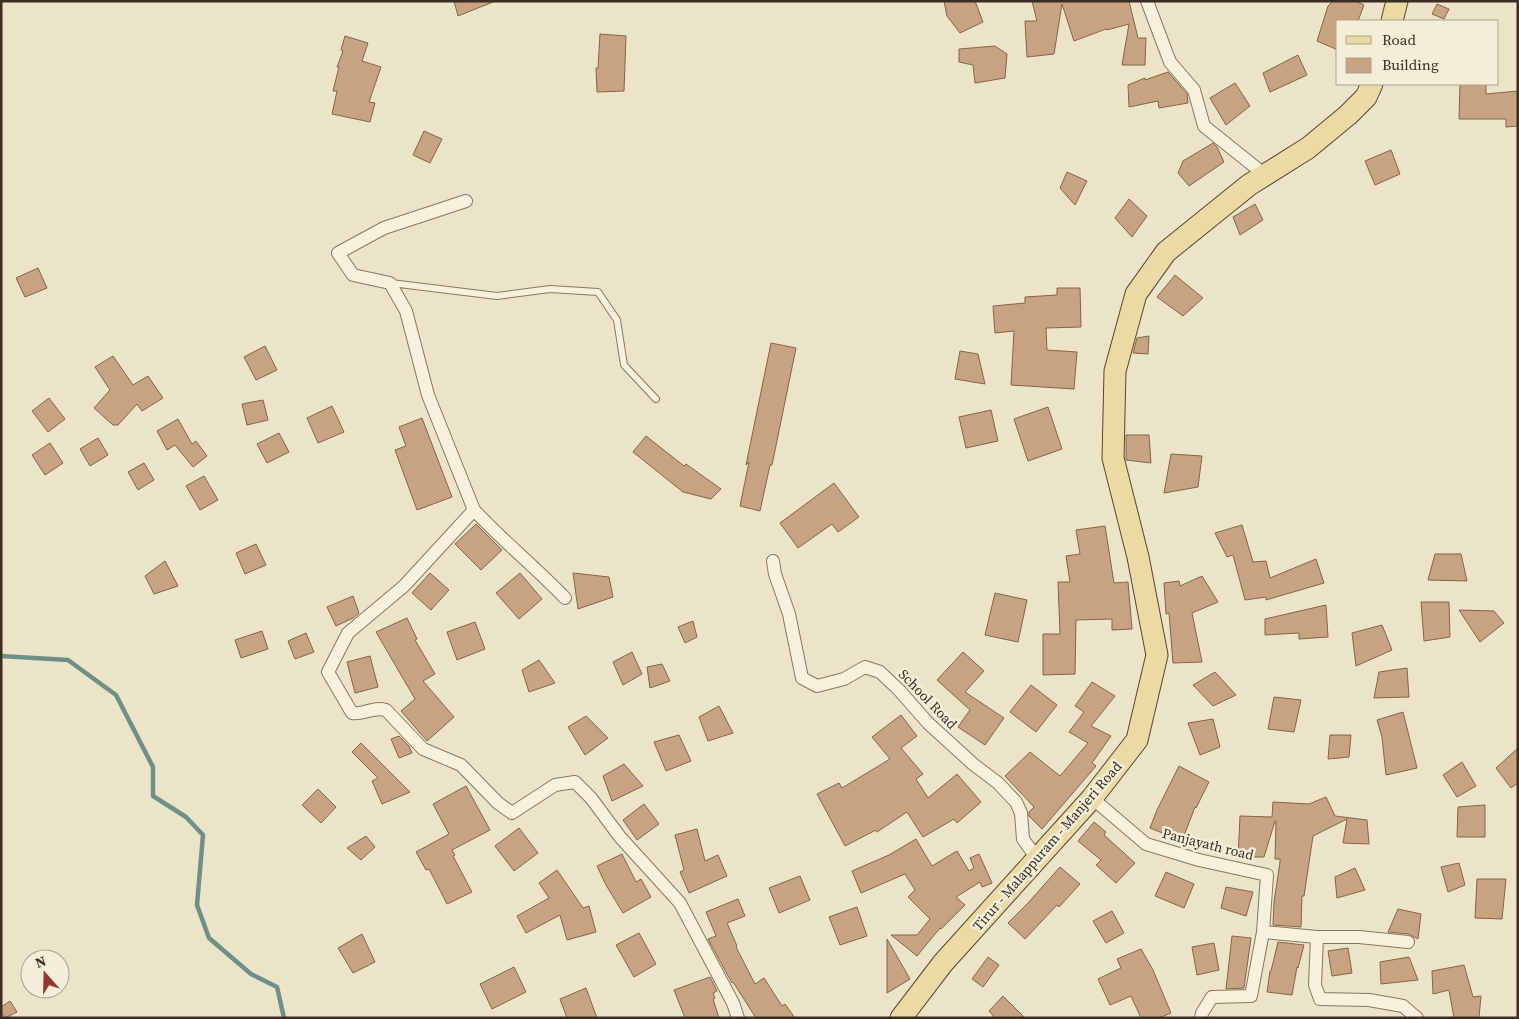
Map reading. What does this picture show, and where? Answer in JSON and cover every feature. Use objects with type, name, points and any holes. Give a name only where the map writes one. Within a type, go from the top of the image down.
[{"type":"main road","points":[[1392,20],[1398,1]]},
{"type":"main road","name":"Tirur - Malappuram - Manjeri Road","points":[[901,1018],[943,963],[1092,798],[1137,740],[1156,655],[1138,557],[1113,458],[1115,371],[1136,294],[1166,252],[1265,175],[1308,148],[1348,115],[1366,97],[1372,85]]},
{"type":"street","points":[[1147,1],[1170,62],[1194,90],[1204,126],[1265,175]]},
{"type":"street","points":[[466,201],[384,228],[338,253],[353,275],[390,283],[406,311],[428,395],[474,510],[565,598]]},
{"type":"street","points":[[474,510],[404,586],[348,633],[328,672],[352,713],[359,714],[378,708],[386,710],[423,749],[461,765],[498,803],[512,813],[555,785],[575,782],[592,798],[620,837],[680,903],[733,1003],[738,1018]]},
{"type":"street","name":"School Road","points":[[773,561],[775,574],[789,614],[802,678],[817,686],[844,679],[866,666],[880,672],[900,690],[928,723],[973,764],[998,783],[1016,802],[1021,813],[1023,839],[1038,860]]},
{"type":"street","name":"Panjayath road","points":[[1092,798],[1146,844],[1199,860],[1267,875],[1263,932],[1251,996],[1212,998],[1202,1013],[1201,1018]]},
{"type":"street","points":[[1263,932],[1317,937],[1359,937],[1408,942]]},
{"type":"street","points":[[1317,937],[1315,985],[1320,999],[1368,1000],[1403,1006],[1417,1018]]},
{"type":"lane","points":[[390,283],[497,296],[550,289],[598,292],[617,320],[624,365],[656,399]]},
{"type":"building","points":[[454,1],[493,1],[493,2],[458,16]]},
{"type":"building","points":[[944,1],[975,1],[983,22],[960,33],[947,16]]},
{"type":"building","points":[[1032,1],[1129,1],[1138,38],[1146,38],[1145,65],[1122,65],[1129,24],[1106,29],[1074,41],[1062,4],[1054,54],[1027,57],[1025,21],[1037,21]]},
{"type":"building","points":[[1333,1],[1356,1],[1364,5],[1358,20],[1336,20],[1336,49],[1317,41],[1328,6]]},
{"type":"building","points":[[1437,4],[1449,9],[1444,19],[1432,14]]},
{"type":"building","points":[[600,34],[626,36],[624,91],[597,92],[596,68],[598,68]]},
{"type":"building","points":[[345,36],[368,43],[362,61],[381,67],[369,102],[375,103],[370,122],[332,114],[337,91],[333,91],[339,67],[337,67],[343,51],[341,50]]},
{"type":"building","points":[[995,46],[1007,54],[1005,78],[975,83],[973,65],[959,62],[959,49]]},
{"type":"building","points":[[1298,55],[1307,75],[1270,92],[1263,73]]},
{"type":"building","points":[[1168,72],[1187,94],[1188,103],[1159,108],[1158,101],[1129,107],[1128,85]]},
{"type":"building","points":[[1235,83],[1250,106],[1226,125],[1210,98]]},
{"type":"building","points":[[1460,85],[1486,85],[1486,94],[1518,91],[1518,126],[1506,127],[1506,119],[1459,119]]},
{"type":"building","points":[[424,131],[442,139],[430,163],[413,155]]},
{"type":"building","points":[[1213,143],[1224,162],[1189,186],[1178,173],[1183,161]]},
{"type":"building","points":[[1391,150],[1400,174],[1375,185],[1365,161]]},
{"type":"building","points":[[1067,172],[1087,181],[1075,205],[1060,188]]},
{"type":"building","points":[[1129,199],[1147,216],[1132,237],[1115,218]]},
{"type":"building","points":[[1255,204],[1263,220],[1240,235],[1233,217]]},
{"type":"building","points":[[38,268],[47,288],[25,297],[16,278]]},
{"type":"building","points":[[1175,275],[1203,298],[1183,316],[1157,297]]},
{"type":"building","points":[[1057,288],[1080,288],[1081,327],[1046,328],[1047,350],[1077,352],[1074,389],[1011,385],[1014,331],[995,333],[993,306],[1025,303],[1025,297],[1057,295]]},
{"type":"building","points":[[1149,336],[1148,354],[1133,353],[1137,338]]},
{"type":"building","points":[[771,343],[796,348],[772,465],[770,465],[760,511],[740,506],[749,462],[746,465]]},
{"type":"building","points":[[265,346],[277,370],[256,380],[244,357]]},
{"type":"building","points":[[960,351],[978,354],[985,384],[955,379]]},
{"type":"building","points":[[113,356],[133,385],[148,376],[163,398],[142,411],[137,404],[118,425],[113,425],[94,408],[110,390],[95,367]]},
{"type":"building","points":[[49,398],[65,419],[48,432],[32,411]]},
{"type":"building","points":[[263,400],[268,420],[247,425],[242,404]]},
{"type":"building","points":[[332,406],[344,432],[318,443],[307,418]]},
{"type":"building","points":[[1048,407],[1062,449],[1028,461],[1014,419]]},
{"type":"building","points":[[991,410],[998,441],[966,448],[959,417]]},
{"type":"building","points":[[422,418],[452,497],[417,510],[395,450],[406,446],[399,427]]},
{"type":"building","points":[[178,419],[192,444],[196,441],[207,456],[193,467],[175,445],[167,450],[157,431]]},
{"type":"building","points":[[279,433],[289,452],[267,463],[257,444]]},
{"type":"building","points":[[1126,435],[1149,435],[1151,463],[1126,460]]},
{"type":"building","points":[[646,436],[684,466],[686,464],[721,489],[711,499],[683,492],[633,452]]},
{"type":"building","points":[[98,438],[108,455],[90,466],[80,449]]},
{"type":"building","points":[[50,443],[63,463],[45,475],[32,455]]},
{"type":"building","points":[[1171,454],[1202,456],[1198,487],[1164,493]]},
{"type":"building","points":[[144,463],[154,480],[138,490],[128,472]]},
{"type":"building","points":[[204,476],[218,500],[200,510],[186,486]]},
{"type":"building","points":[[834,483],[859,517],[838,532],[832,524],[798,548],[780,523]]},
{"type":"building","points":[[476,524],[502,550],[481,570],[455,544]]},
{"type":"building","points":[[1242,525],[1253,562],[1266,561],[1270,578],[1316,559],[1324,583],[1266,600],[1266,597],[1245,600],[1233,555],[1227,557],[1215,533]]},
{"type":"building","points":[[1105,526],[1114,583],[1128,582],[1132,629],[1112,630],[1112,619],[1076,620],[1075,674],[1043,675],[1043,634],[1060,634],[1058,582],[1070,582],[1066,556],[1080,554],[1076,530]]},
{"type":"building","points":[[256,544],[266,565],[245,574],[236,553]]},
{"type":"building","points":[[1435,554],[1461,554],[1467,581],[1428,580]]},
{"type":"building","points":[[165,561],[178,586],[154,594],[145,576]]},
{"type":"building","points":[[430,573],[449,590],[431,610],[412,593]]},
{"type":"building","points":[[520,573],[542,599],[519,619],[496,593]]},
{"type":"building","points":[[573,573],[609,577],[613,597],[578,609]]},
{"type":"building","points":[[1202,576],[1218,602],[1192,613],[1202,662],[1173,663],[1169,613],[1166,614],[1164,583],[1179,581],[1180,586]]},
{"type":"building","points":[[995,593],[1027,600],[1018,642],[985,635]]},
{"type":"building","points":[[353,596],[359,613],[336,626],[327,607]]},
{"type":"building","points":[[1421,602],[1449,602],[1450,637],[1424,641]]},
{"type":"building","points":[[1326,605],[1328,637],[1299,639],[1299,633],[1265,635],[1265,619]]},
{"type":"building","points":[[1459,610],[1494,611],[1504,623],[1480,642]]},
{"type":"building","points":[[407,618],[417,639],[415,640],[435,674],[423,681],[454,717],[427,741],[401,711],[415,699],[376,632]]},
{"type":"building","points":[[693,621],[697,637],[685,643],[678,627]]},
{"type":"building","points":[[475,622],[485,649],[457,660],[447,632]]},
{"type":"building","points":[[1382,625],[1392,650],[1356,666],[1352,633]]},
{"type":"building","points":[[262,631],[268,649],[241,658],[235,640]]},
{"type":"building","points":[[306,633],[314,652],[295,659],[288,641]]},
{"type":"building","points":[[632,652],[642,674],[623,685],[613,662]]},
{"type":"building","points":[[963,652],[984,671],[965,692],[1004,718],[985,745],[958,727],[970,710],[937,680]]},
{"type":"building","points":[[370,656],[378,687],[355,693],[347,662]]},
{"type":"building","points":[[539,660],[555,683],[529,692],[522,670]]},
{"type":"building","points":[[662,664],[670,681],[650,688],[647,667]]},
{"type":"building","points":[[1407,668],[1409,697],[1374,698],[1379,672]]},
{"type":"building","points":[[1215,672],[1236,695],[1213,706],[1193,685]]},
{"type":"building","points":[[1092,682],[1115,696],[1091,726],[1111,736],[1092,763],[1096,766],[1042,829],[1029,816],[1029,812],[1034,807],[1005,776],[1030,752],[1060,776],[1088,743],[1069,732],[1084,712],[1075,706]]},
{"type":"building","points":[[1031,685],[1057,705],[1036,732],[1010,712]]},
{"type":"building","points":[[1274,697],[1301,700],[1294,732],[1268,729]]},
{"type":"building","points":[[719,706],[733,733],[708,741],[699,717]]},
{"type":"building","points":[[1403,712],[1417,768],[1386,775],[1382,737],[1377,720]]},
{"type":"building","points":[[901,715],[917,736],[901,748],[923,774],[916,779],[928,798],[957,774],[981,802],[957,823],[954,819],[923,837],[907,812],[877,832],[876,830],[845,846],[817,794],[839,783],[842,788],[890,759],[872,737]]},
{"type":"building","points":[[586,716],[608,738],[585,755],[568,727]]},
{"type":"building","points":[[1213,719],[1220,747],[1200,755],[1188,723]]},
{"type":"building","points":[[679,735],[691,761],[666,771],[654,742]]},
{"type":"building","points":[[1330,735],[1351,735],[1349,757],[1328,759]]},
{"type":"building","points":[[399,736],[409,746],[412,753],[399,758],[391,739]]},
{"type":"building","points":[[361,743],[410,792],[382,804],[372,781],[378,778],[352,752]]},
{"type":"building","points":[[1518,748],[1518,783],[1511,788],[1496,768]]},
{"type":"building","points":[[1462,762],[1476,786],[1457,797],[1443,775]]},
{"type":"building","points":[[624,764],[643,786],[612,801],[603,776]]},
{"type":"building","points":[[1179,766],[1209,782],[1195,807],[1182,841],[1150,828]]},
{"type":"building","points":[[466,786],[490,830],[452,850],[455,855],[453,856],[472,892],[447,904],[429,869],[426,870],[416,852],[449,834],[433,804]]},
{"type":"building","points":[[318,789],[336,807],[321,823],[302,805]]},
{"type":"building","points":[[1326,797],[1335,816],[1367,820],[1369,844],[1343,843],[1347,819],[1313,836],[1304,896],[1302,896],[1301,927],[1273,925],[1274,902],[1280,862],[1280,859],[1275,859],[1276,821],[1264,857],[1238,857],[1240,816],[1272,817],[1273,802],[1309,804]]},
{"type":"building","points":[[644,804],[659,824],[637,840],[623,820]]},
{"type":"building","points":[[1485,805],[1485,837],[1457,837],[1458,807]]},
{"type":"building","points":[[1094,822],[1106,832],[1104,835],[1135,863],[1116,883],[1096,865],[1101,860],[1078,841]]},
{"type":"building","points":[[519,828],[538,853],[514,871],[495,846]]},
{"type":"building","points":[[697,829],[705,861],[718,855],[727,876],[689,893],[680,872],[684,870],[675,835]]},
{"type":"building","points":[[366,836],[375,847],[361,860],[347,848]]},
{"type":"building","points":[[916,839],[932,866],[957,851],[969,871],[974,868],[970,858],[979,854],[992,883],[982,887],[980,882],[956,897],[965,905],[940,928],[917,956],[891,935],[917,935],[930,919],[908,897],[915,890],[905,874],[861,893],[852,871],[889,855]]},
{"type":"building","points":[[622,854],[636,882],[641,879],[651,897],[623,913],[597,866]]},
{"type":"building","points":[[1459,863],[1465,885],[1448,892],[1441,867]]},
{"type":"building","points":[[1060,867],[1080,884],[1025,939],[1008,923]]},
{"type":"building","points":[[1355,868],[1365,890],[1337,898],[1335,877]]},
{"type":"building","points":[[557,870],[583,908],[589,906],[596,932],[567,940],[560,915],[526,933],[517,916],[549,898],[539,883]]},
{"type":"building","points":[[1166,872],[1194,884],[1184,908],[1155,896]]},
{"type":"building","points":[[800,876],[810,900],[779,913],[769,888]]},
{"type":"building","points":[[1477,879],[1506,879],[1502,919],[1475,918]]},
{"type":"building","points":[[1226,887],[1253,892],[1246,916],[1221,908]]},
{"type":"building","points":[[738,899],[745,916],[727,923],[736,947],[755,984],[764,978],[782,1006],[785,1004],[795,1018],[756,1018],[732,983],[708,939],[716,936],[706,912]]},
{"type":"building","points":[[857,907],[867,936],[840,945],[829,917]]},
{"type":"building","points":[[1398,909],[1421,914],[1418,939],[1409,934],[1388,932]]},
{"type":"building","points":[[1112,911],[1124,933],[1106,943],[1093,921]]},
{"type":"building","points":[[639,933],[656,964],[634,977],[616,945]]},
{"type":"building","points":[[362,934],[375,962],[353,973],[338,948]]},
{"type":"building","points":[[1232,936],[1251,938],[1244,988],[1226,989]]},
{"type":"building","points":[[887,939],[910,979],[887,993]]},
{"type":"building","points":[[1278,942],[1304,945],[1297,967],[1292,995],[1267,992],[1270,971]]},
{"type":"building","points":[[1214,943],[1219,970],[1197,975],[1192,947]]},
{"type":"building","points":[[1348,948],[1352,973],[1332,976],[1328,951]]},
{"type":"building","points":[[1141,949],[1153,970],[1171,1013],[1159,1018],[1141,1018],[1131,996],[1110,1005],[1098,979],[1121,968],[1117,959]]},
{"type":"building","points":[[988,957],[999,965],[983,987],[972,979]]},
{"type":"building","points":[[1409,957],[1418,980],[1381,984],[1380,962]]},
{"type":"building","points":[[1464,965],[1473,997],[1481,996],[1479,1018],[1454,1018],[1449,990],[1433,994],[1432,971]]},
{"type":"building","points":[[514,967],[526,992],[492,1009],[480,984]]},
{"type":"building","points":[[710,977],[717,991],[713,993],[715,998],[713,999],[719,1018],[685,1018],[674,990]]},
{"type":"building","points":[[586,988],[597,1018],[567,1018],[560,999]]},
{"type":"building","points":[[1003,996],[1025,1018],[995,1018],[989,1011]]},
{"type":"building","points":[[10,1001],[17,1012],[5,1018],[1,1012],[1,1007]]},
{"type":"waterway","points":[[1,656],[68,660],[116,695],[153,767],[153,796],[186,817],[203,835],[197,905],[209,938],[251,974],[277,987],[284,1018]]}]
